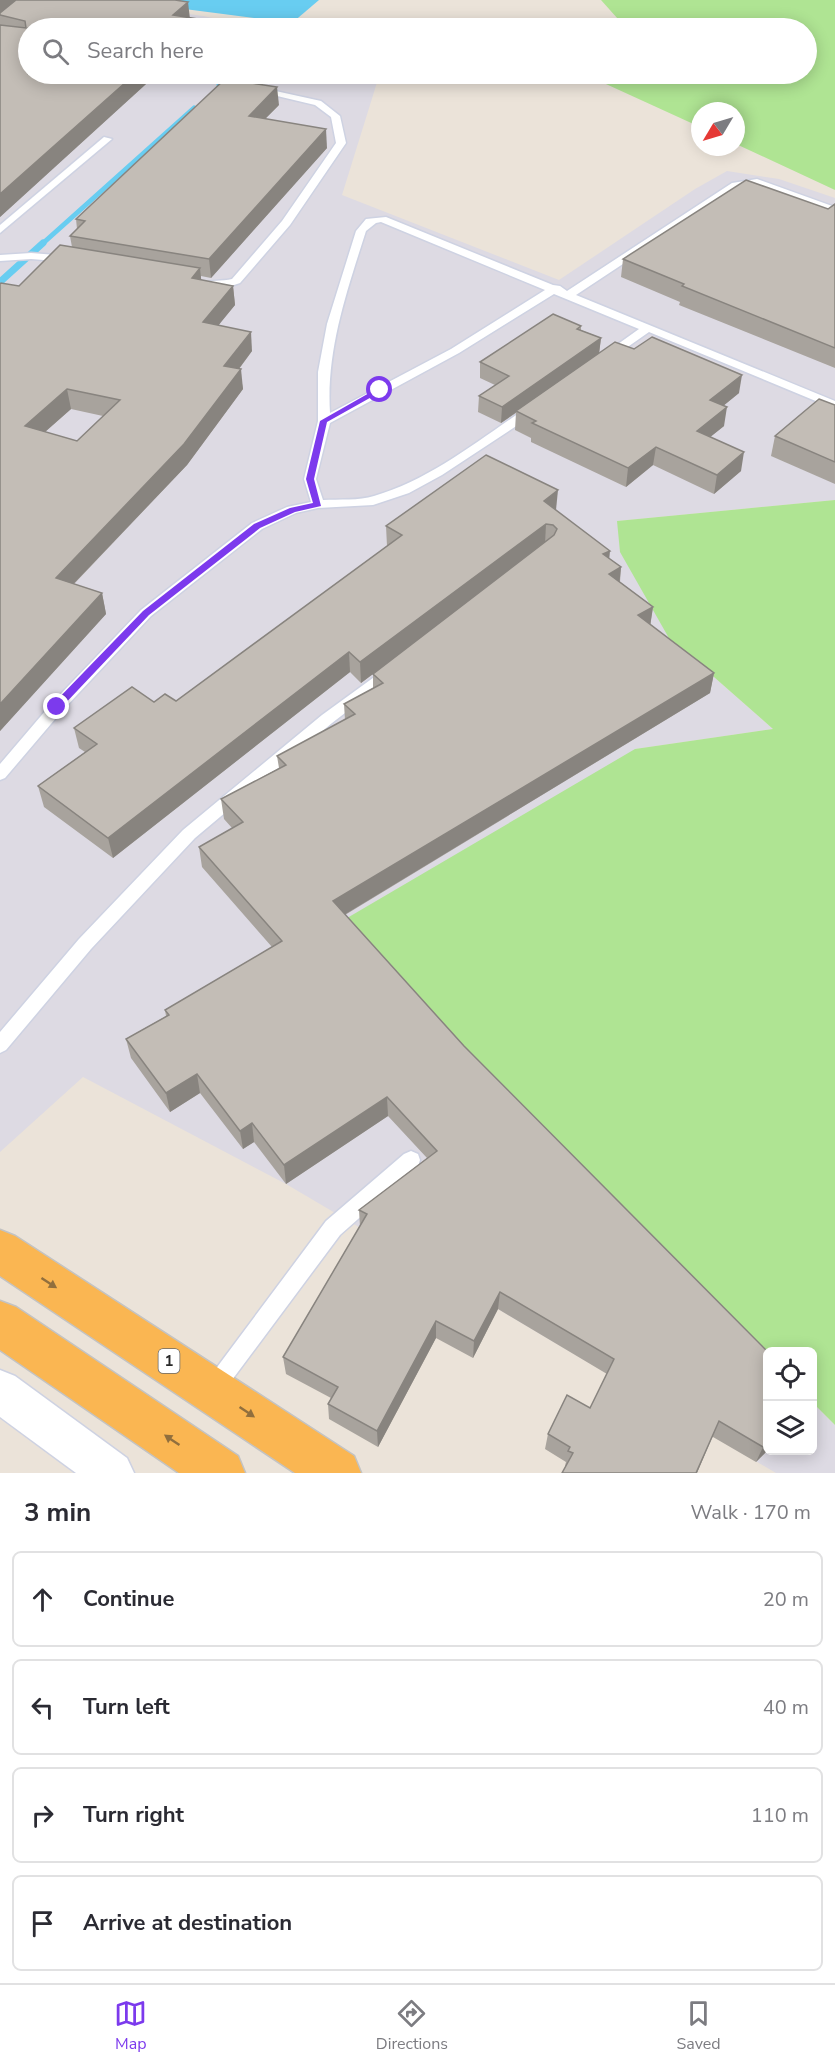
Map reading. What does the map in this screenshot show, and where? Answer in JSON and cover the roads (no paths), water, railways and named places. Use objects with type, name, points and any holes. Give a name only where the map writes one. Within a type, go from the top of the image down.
[{"type":"highway","name":"1","points":[[0,1251],[213,1389],[328,1471]]},
{"type":"highway","points":[[0,1323],[221,1473]]},
{"type":"street","points":[[0,1391],[112,1473]]},
{"type":"lane","points":[[199,282],[222,286],[236,281],[286,224],[341,143],[335,116],[318,103],[226,84]]},
{"type":"lane","points":[[0,230],[107,139]]},
{"type":"lane","points":[[570,294],[735,185],[758,182],[835,210]]},
{"type":"lane","points":[[318,504],[310,479],[324,421],[322,404],[326,348],[361,231],[370,221],[382,219],[556,288],[835,405]]},
{"type":"lane","points":[[0,258],[31,256],[84,262]]},
{"type":"lane","points":[[324,421],[455,351],[556,288]]},
{"type":"lane","points":[[594,366],[649,327]]},
{"type":"lane","points":[[0,774],[57,707],[146,613],[257,526],[292,510],[318,504],[373,501],[405,490],[492,438],[547,399]]},
{"type":"lane","points":[[0,1045],[85,944],[189,834],[327,719],[400,663]]},
{"type":"lane","points":[[213,1389],[333,1228],[411,1160]]},
{"type":"water","points":[[115,0],[319,0],[298,18],[254,18]]},
{"type":"waterway","points":[[41,245],[194,108]]},
{"type":"waterway","points":[[0,282],[43,243]]}]
